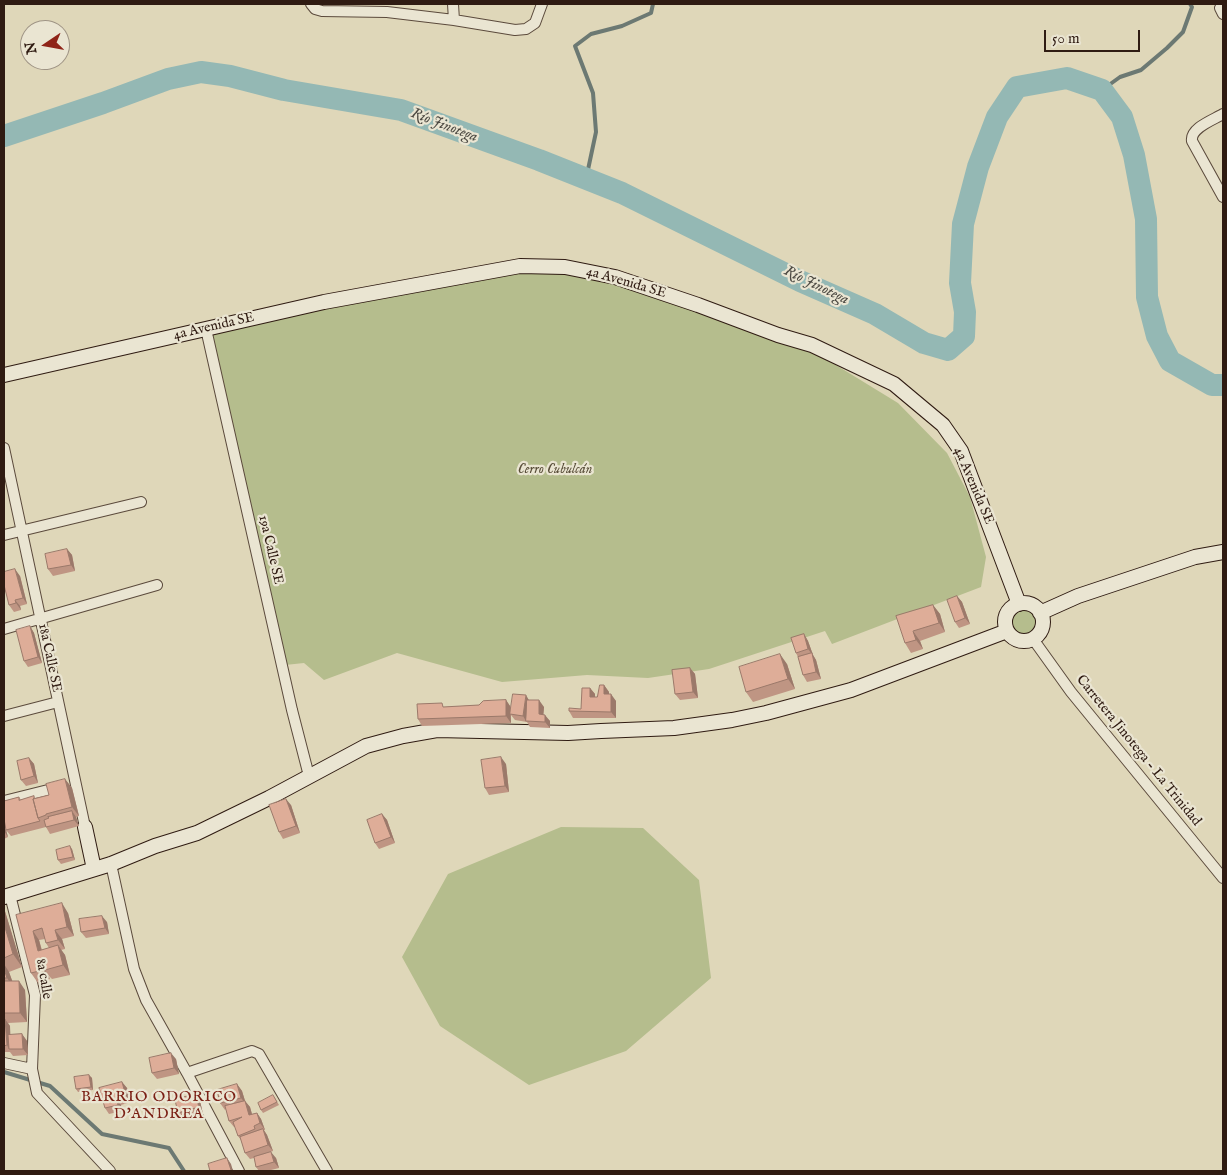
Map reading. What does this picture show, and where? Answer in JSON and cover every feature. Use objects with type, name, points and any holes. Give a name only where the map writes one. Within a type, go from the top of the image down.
[{"type":"main road","name":"4a Avenida SE","points":[[4,375],[324,302],[520,266],[565,267],[615,277],[778,335],[812,345],[894,384],[943,425],[961,451],[1019,604]]},
{"type":"main road","points":[[1040,613],[1078,596],[1195,557],[1223,552]]},
{"type":"main road","points":[[1019,604],[1031,605],[1040,613],[1042,627],[1033,639],[1021,642],[1010,636],[1004,620],[1009,610],[1019,604]]},
{"type":"main road","points":[[7,896],[111,864],[155,846],[197,833],[366,746],[403,736],[437,730],[568,733],[674,728],[732,720],[766,713],[851,690],[1007,631]]},
{"type":"main road","name":"18a Calle SE","points":[[85,827],[94,869]]},
{"type":"street","points":[[311,4],[315,9],[322,12],[386,8],[515,30],[526,29],[535,23],[542,4]]},
{"type":"street","points":[[453,4],[454,20]]},
{"type":"street","points":[[1223,114],[1194,131],[1191,138],[1223,197]]},
{"type":"street","name":"19a Calle SE","points":[[206,329],[292,710],[309,776]]},
{"type":"street","name":"18a Calle SE","points":[[4,450],[85,827]]},
{"type":"street","points":[[4,535],[141,502]]},
{"type":"street","points":[[4,629],[157,585]]},
{"type":"street","name":"Carretera Jinotega - La Trinidad","points":[[1033,639],[1071,692],[1223,878]]},
{"type":"street","points":[[4,716],[58,702]]},
{"type":"street","points":[[4,801],[76,784]]},
{"type":"street","points":[[111,864],[137,976],[146,1000],[239,1171]]},
{"type":"street","name":"8a calle","points":[[7,896],[34,995],[32,1069],[37,1093],[110,1171]]},
{"type":"street","points":[[187,1073],[252,1050],[259,1054],[327,1171]]},
{"type":"street","points":[[4,1063],[32,1069]]},
{"type":"green space","name":"Cerro Cubulcán","points":[[520,268],[614,279],[810,347],[898,403],[947,453],[970,497],[986,557],[981,587],[832,644],[825,631],[709,669],[648,678],[587,675],[502,682],[397,653],[324,680],[304,663],[285,665],[210,330]]},
{"type":"green space","points":[[1023,605],[1035,610],[1040,622],[1035,634],[1023,639],[1011,634],[1006,622],[1011,610]]},
{"type":"green space","points":[[561,827],[643,828],[699,880],[711,978],[626,1051],[529,1085],[440,1026],[402,957],[448,874]]},
{"type":"building","points":[[67,549],[71,565],[48,569],[45,554]]},
{"type":"building","points":[[15,569],[23,598],[15,600],[16,603],[9,605],[4,585],[4,572]]},
{"type":"building","points":[[957,596],[965,618],[955,622],[947,600]]},
{"type":"building","points":[[933,605],[939,623],[913,631],[916,640],[905,643],[896,616]]},
{"type":"building","points":[[30,626],[38,657],[24,661],[16,630]]},
{"type":"building","points":[[804,634],[808,649],[796,653],[791,638]]},
{"type":"building","points":[[812,653],[816,672],[803,675],[798,657]]},
{"type":"building","points":[[780,654],[788,679],[746,692],[739,667]]},
{"type":"building","points":[[690,668],[693,692],[675,694],[672,670]]},
{"type":"building","points":[[600,685],[604,685],[604,694],[611,694],[611,712],[569,711],[569,708],[581,709],[582,688],[590,688],[590,697],[597,697]]},
{"type":"building","points":[[513,694],[526,695],[523,716],[510,714]]},
{"type":"building","points":[[506,700],[506,716],[418,719],[417,704],[442,703],[443,707],[479,705],[483,701]]},
{"type":"building","points":[[527,700],[539,700],[539,714],[545,715],[545,722],[526,721]]},
{"type":"building","points":[[501,757],[505,786],[485,788],[481,760]]},
{"type":"building","points":[[29,758],[34,776],[21,780],[17,761]]},
{"type":"building","points":[[65,779],[72,807],[38,818],[33,799],[49,795],[46,784]]},
{"type":"building","points":[[34,796],[33,799],[40,821],[6,830],[4,801]]},
{"type":"building","points":[[286,799],[296,826],[279,832],[269,805]]},
{"type":"building","points":[[72,811],[74,820],[46,827],[44,820],[48,817]]},
{"type":"building","points":[[382,814],[391,837],[375,843],[367,820]]},
{"type":"building","points":[[70,846],[73,857],[58,860],[56,850]]},
{"type":"building","points":[[62,903],[67,927],[55,930],[58,940],[46,943],[42,928],[33,931],[38,951],[58,945],[63,965],[45,970],[43,961],[41,961],[43,970],[31,973],[16,915]]},
{"type":"building","points":[[102,916],[105,928],[81,932],[79,919]]},
{"type":"building","points":[[4,924],[13,954],[4,958]]},
{"type":"building","points":[[4,981],[19,981],[20,1013],[4,1013]]},
{"type":"building","points":[[4,1019],[7,1045],[4,1046]]},
{"type":"building","points":[[22,1034],[23,1049],[9,1049],[8,1035]]},
{"type":"building","points":[[171,1053],[174,1068],[152,1073],[149,1058]]},
{"type":"building","points":[[89,1075],[91,1087],[76,1089],[74,1077]]},
{"type":"building","points":[[122,1082],[126,1096],[116,1099],[118,1105],[105,1108],[99,1088]]},
{"type":"building","points":[[237,1084],[241,1098],[220,1103],[217,1090]]},
{"type":"building","points":[[195,1094],[199,1107],[178,1113],[175,1100]]},
{"type":"building","points":[[273,1095],[277,1102],[261,1110],[258,1103]]},
{"type":"building","points":[[245,1101],[249,1115],[257,1113],[260,1123],[254,1126],[255,1129],[238,1136],[233,1122],[242,1117],[229,1121],[225,1106]]},
{"type":"building","points":[[263,1129],[268,1145],[245,1153],[240,1137]]},
{"type":"building","points":[[271,1152],[274,1162],[256,1167],[254,1157]]},
{"type":"building","points":[[227,1158],[231,1170],[210,1171],[208,1164]]},
{"type":"waterway","points":[[586,179],[596,132],[593,93],[575,46],[591,34],[622,26],[651,13],[653,4]]},
{"type":"waterway","points":[[1102,90],[1120,77],[1141,70],[1167,48],[1183,32],[1192,7],[1190,4]]},
{"type":"waterway","name":"Río Jinotega","points":[[4,136],[168,79],[201,72],[230,76],[284,90],[401,110],[539,160],[622,193],[800,281],[875,314],[924,343],[948,350],[964,336],[965,312],[960,283],[963,224],[978,167],[997,117],[1017,87],[1067,78],[1102,90],[1122,117],[1134,155],[1146,219],[1147,297],[1157,336],[1170,361],[1212,385],[1223,385]]},
{"type":"waterway","points":[[4,1072],[50,1086],[102,1134],[169,1148],[184,1171]]},
{"type":"district","name":"BARRIO ODORICO D'ANDREA","points":[[159,1106]]}]
